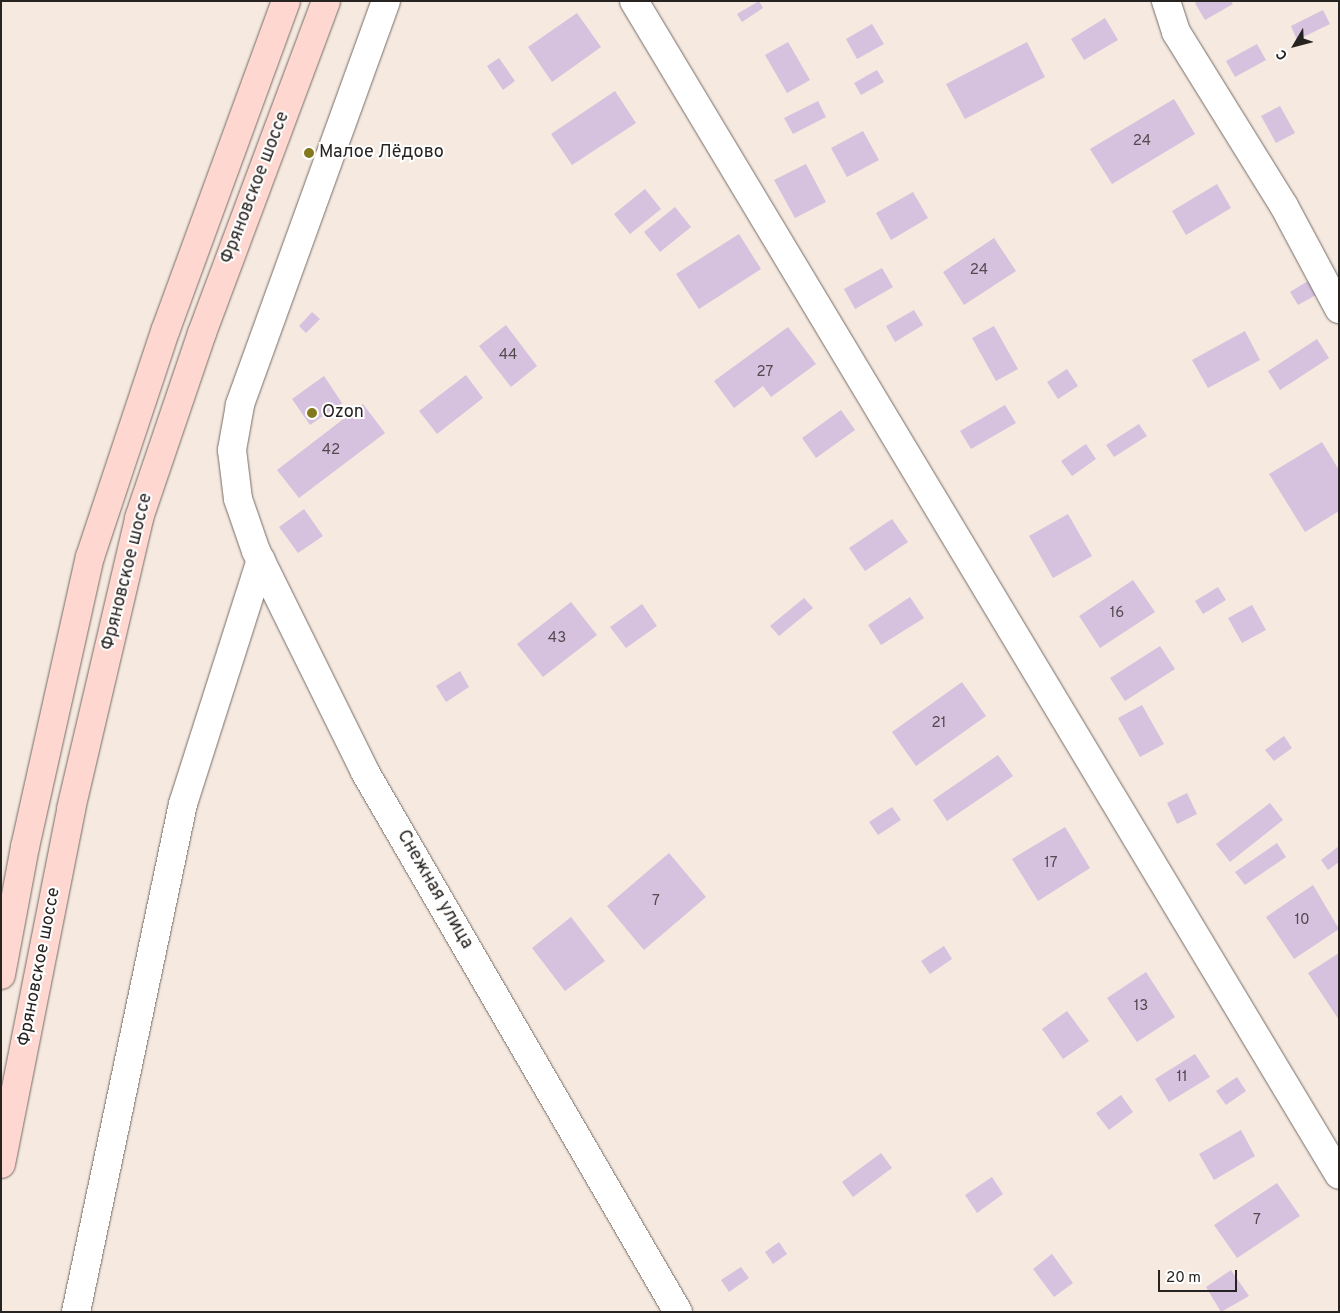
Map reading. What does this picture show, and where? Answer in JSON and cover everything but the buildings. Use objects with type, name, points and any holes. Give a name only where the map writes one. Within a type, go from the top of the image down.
[{"type":"main road","name":"Фряновское шоссе","points":[[1,975],[25,846],[90,557],[166,328],[286,1]]},
{"type":"main road","name":"Фряновское шоссе","points":[[1,1164],[71,809],[139,518],[208,316],[326,1]]},
{"type":"street","name":"Снежная улица","points":[[386,1],[240,405],[232,450],[238,499],[261,560],[365,772],[678,1312]]},
{"type":"street","points":[[634,1],[1339,1175]]},
{"type":"street","points":[[1166,1],[1176,32],[1284,206],[1339,309]]},
{"type":"street","points":[[76,1312],[183,804],[261,560]]},
{"type":"place","name":"Малое Лёдово","points":[[309,153]]},
{"type":"place","name":"Ozon","points":[[312,413]]}]
